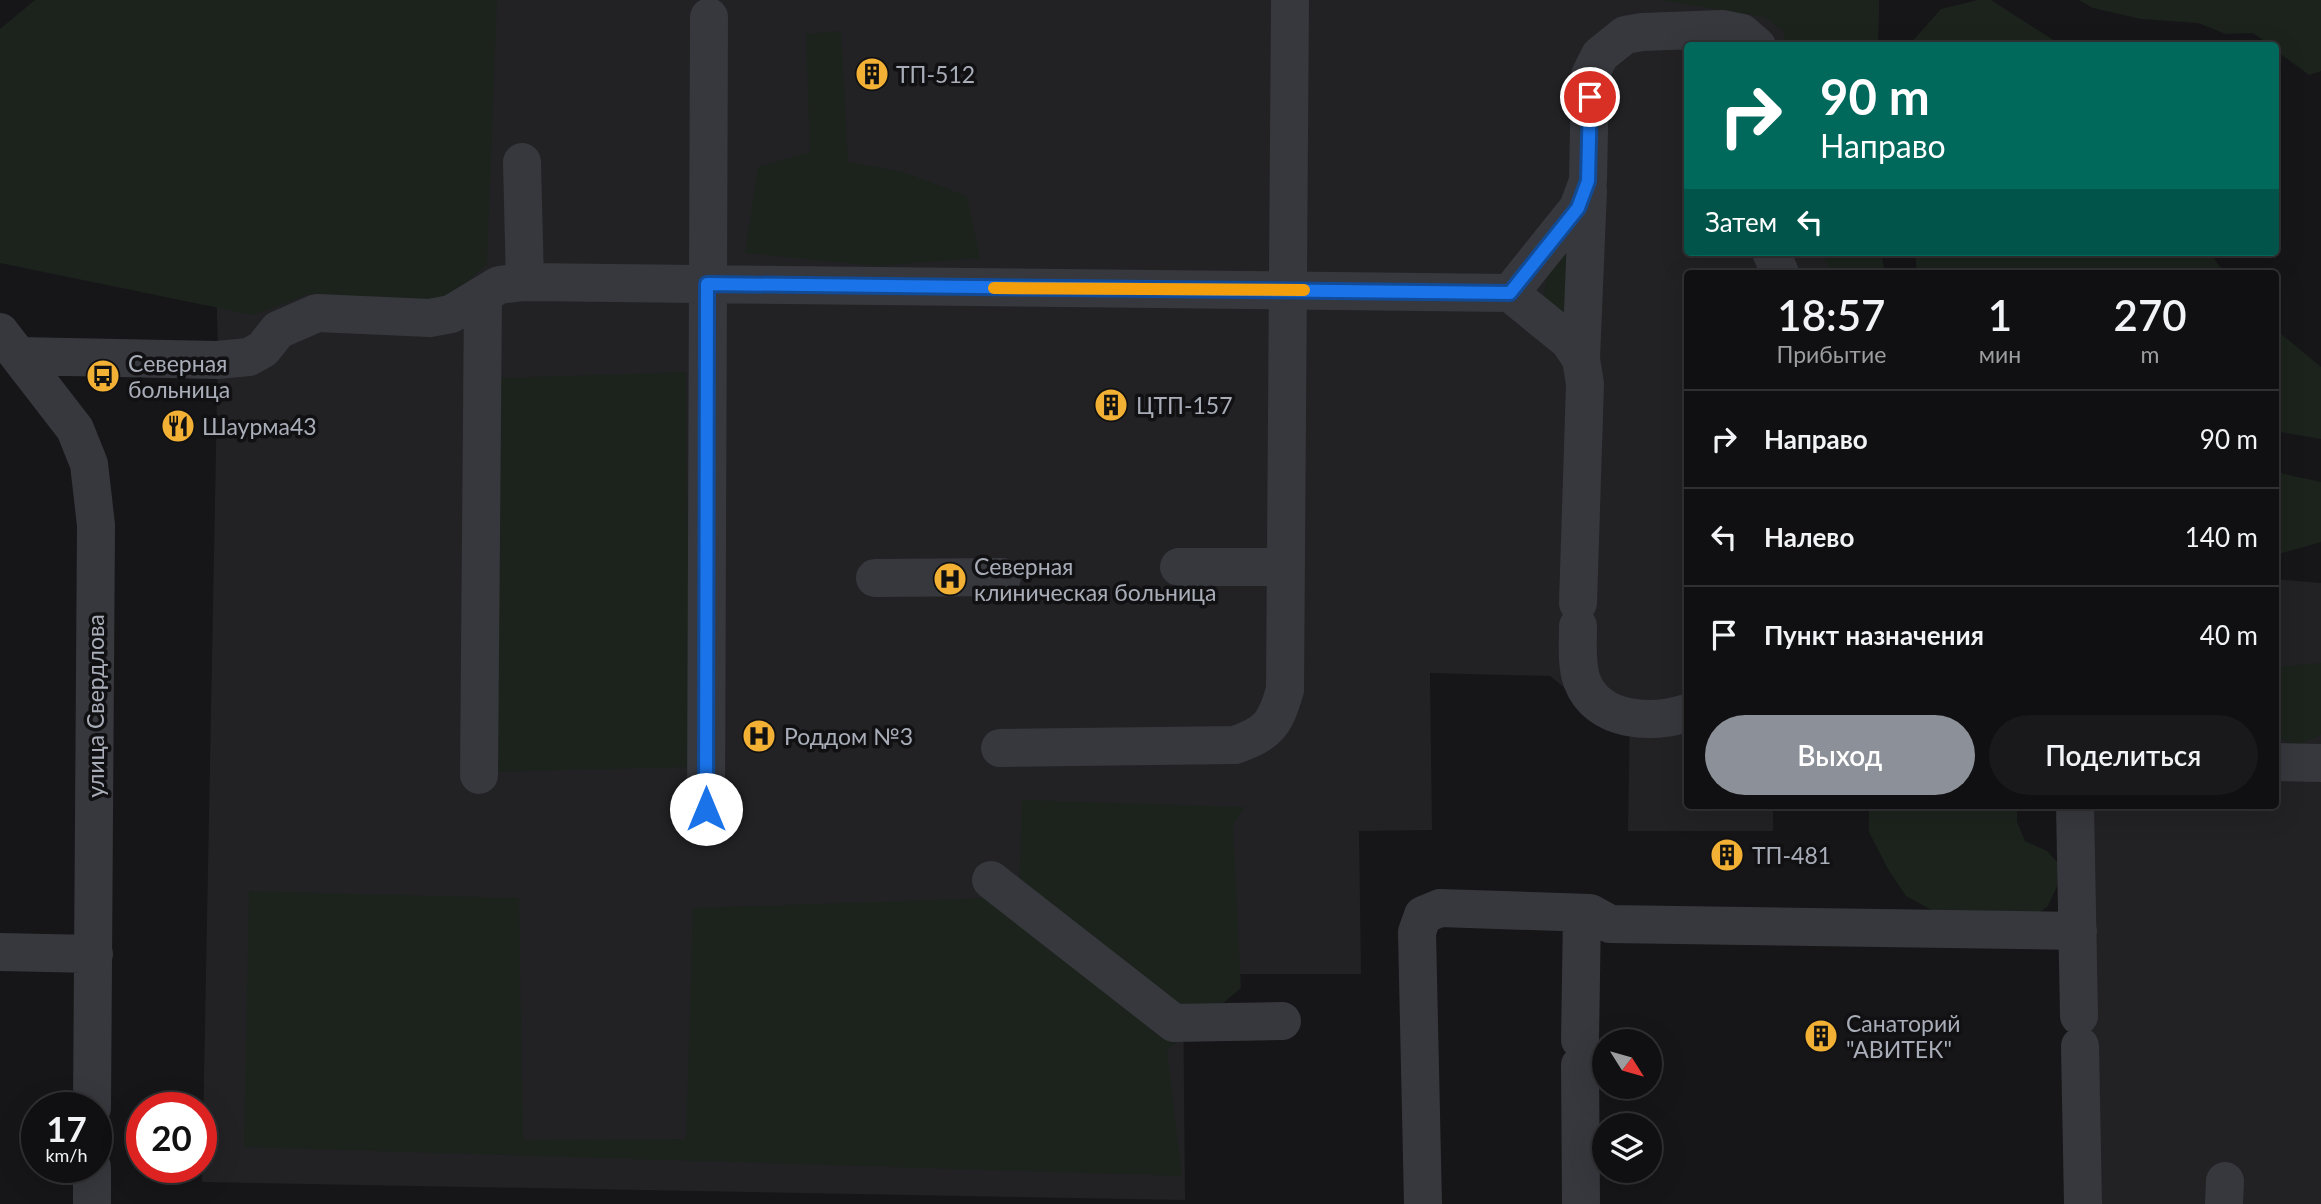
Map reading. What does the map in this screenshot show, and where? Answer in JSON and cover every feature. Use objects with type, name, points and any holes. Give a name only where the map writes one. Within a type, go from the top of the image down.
[{"type":"street","points":[[1000,748],[1235,745],[1261,736],[1278,713],[1285,690],[1290,0]]},
{"type":"street","points":[[706,809],[709,17]]},
{"type":"street","points":[[1684,714],[1668,719],[1628,719],[1606,709],[1593,698],[1583,681],[1578,615],[1585,384],[1581,359],[1590,75],[1600,55],[1625,36],[1642,32],[1722,29],[1742,33],[1752,42]]},
{"type":"street","points":[[522,162],[525,282]]},
{"type":"street","points":[[1510,293],[1578,208],[1588,181]]},
{"type":"street","points":[[9,344],[217,360],[248,357],[263,349],[278,330],[317,313],[430,318],[451,314],[499,285],[525,282],[1510,293],[1569,341],[1581,359]]},
{"type":"street","points":[[479,775],[483,295]]},
{"type":"street","name":"улица Свердлова","points":[[9,344],[75,429],[89,464],[96,525],[92,1092]]},
{"type":"street","points":[[1179,567],[1286,567]]},
{"type":"street","points":[[875,578],[1002,577]]},
{"type":"street","points":[[2279,762],[2321,763]]},
{"type":"street","points":[[2075,809],[2082,1204]]},
{"type":"street","points":[[991,880],[1174,1023],[1282,1021]]},
{"type":"street","points":[[1423,1204],[1418,932],[1423,915],[1440,908],[1590,913],[1610,924],[2078,932]]},
{"type":"street","points":[[1581,1204],[1582,913]]},
{"type":"street","points":[[0,952],[94,954]]},
{"type":"street","points":[[92,1183],[92,1204]]},
{"type":"shaded area","points":[[35,0],[497,0],[487,264],[437,308],[309,294],[253,315],[0,263],[0,29]]},
{"type":"shaded area","name":"Северная клиническая больница","points":[[207,0],[1879,0],[1878,42],[1684,42],[1684,256],[1874,256],[1873,270],[1684,270],[1684,809],[1773,809],[1773,831],[1628,831],[1630,710],[1565,688],[1550,676],[1430,673],[1432,830],[1359,831],[1361,974],[1183,974],[1185,1200],[217,1182],[217,1092],[204,1092],[218,345]]},
{"type":"shaded area","points":[[1659,0],[1879,0],[1878,42],[1784,42],[1784,32],[1765,17]]},
{"type":"shaded area","points":[[1978,0],[1991,0],[2056,42],[1912,42],[1941,9]]},
{"type":"shaded area","points":[[2079,0],[2321,0],[2321,71],[2309,75],[2279,53],[2279,42],[2266,42],[2253,33],[2226,34],[2198,23],[2141,19],[2093,8]]},
{"type":"shaded area","points":[[841,31],[848,162],[903,172],[967,196],[980,258],[876,266],[745,253],[758,167],[810,152],[806,34]]},
{"type":"shaded area","points":[[1570,237],[1572,320],[1545,302],[1544,293],[1548,276]]},
{"type":"shaded area","points":[[1823,256],[1882,256],[1884,270],[1832,270]]},
{"type":"shaded area","points":[[1915,256],[2213,256],[2222,270],[1917,270]]},
{"type":"shaded area","points":[[2279,332],[2321,367],[2321,439],[2279,432]]},
{"type":"shaded area","points":[[686,372],[690,767],[490,772],[497,378]]},
{"type":"shaded area","points":[[2279,473],[2321,482],[2321,542],[2279,554]]},
{"type":"shaded area","points":[[2279,579],[2321,583],[2321,1204],[2083,1204],[2075,809],[2279,809]]},
{"type":"shaded area","points":[[2321,663],[2321,735],[2297,745],[2279,738],[2279,667]]},
{"type":"shaded area","points":[[1022,800],[1245,807],[1233,825],[1241,988],[1167,1050],[1182,1176],[244,1147],[249,891],[519,898],[523,1140],[686,1139],[693,908],[1019,897]]},
{"type":"shaded area","points":[[1869,809],[2017,809],[2017,822],[2025,841],[2047,851],[2058,863],[2057,886],[2048,906],[2034,917],[1946,918],[1906,896],[1869,832]]},
{"type":"slow traffic","points":[[994,288],[1304,290]]},
{"type":"place","name":"ТП-512","points":[[872,74]]},
{"type":"place","name":"Северная больница","points":[[103,376]]},
{"type":"place","name":"ЦТП-157","points":[[1111,405]]},
{"type":"place","name":"Шаурма43","points":[[178,426]]},
{"type":"place","name":"Северная клиническая больница","points":[[950,579]]},
{"type":"place","name":"Роддом №3","points":[[759,736]]},
{"type":"place","name":"ТП-481","points":[[1727,855]]},
{"type":"place","name":"Санаторий \"АВИТЕК\"","points":[[1821,1036]]},
{"type":"route","points":[[706,809],[707,284],[1510,293],[1578,208],[1588,181],[1590,97]]}]
